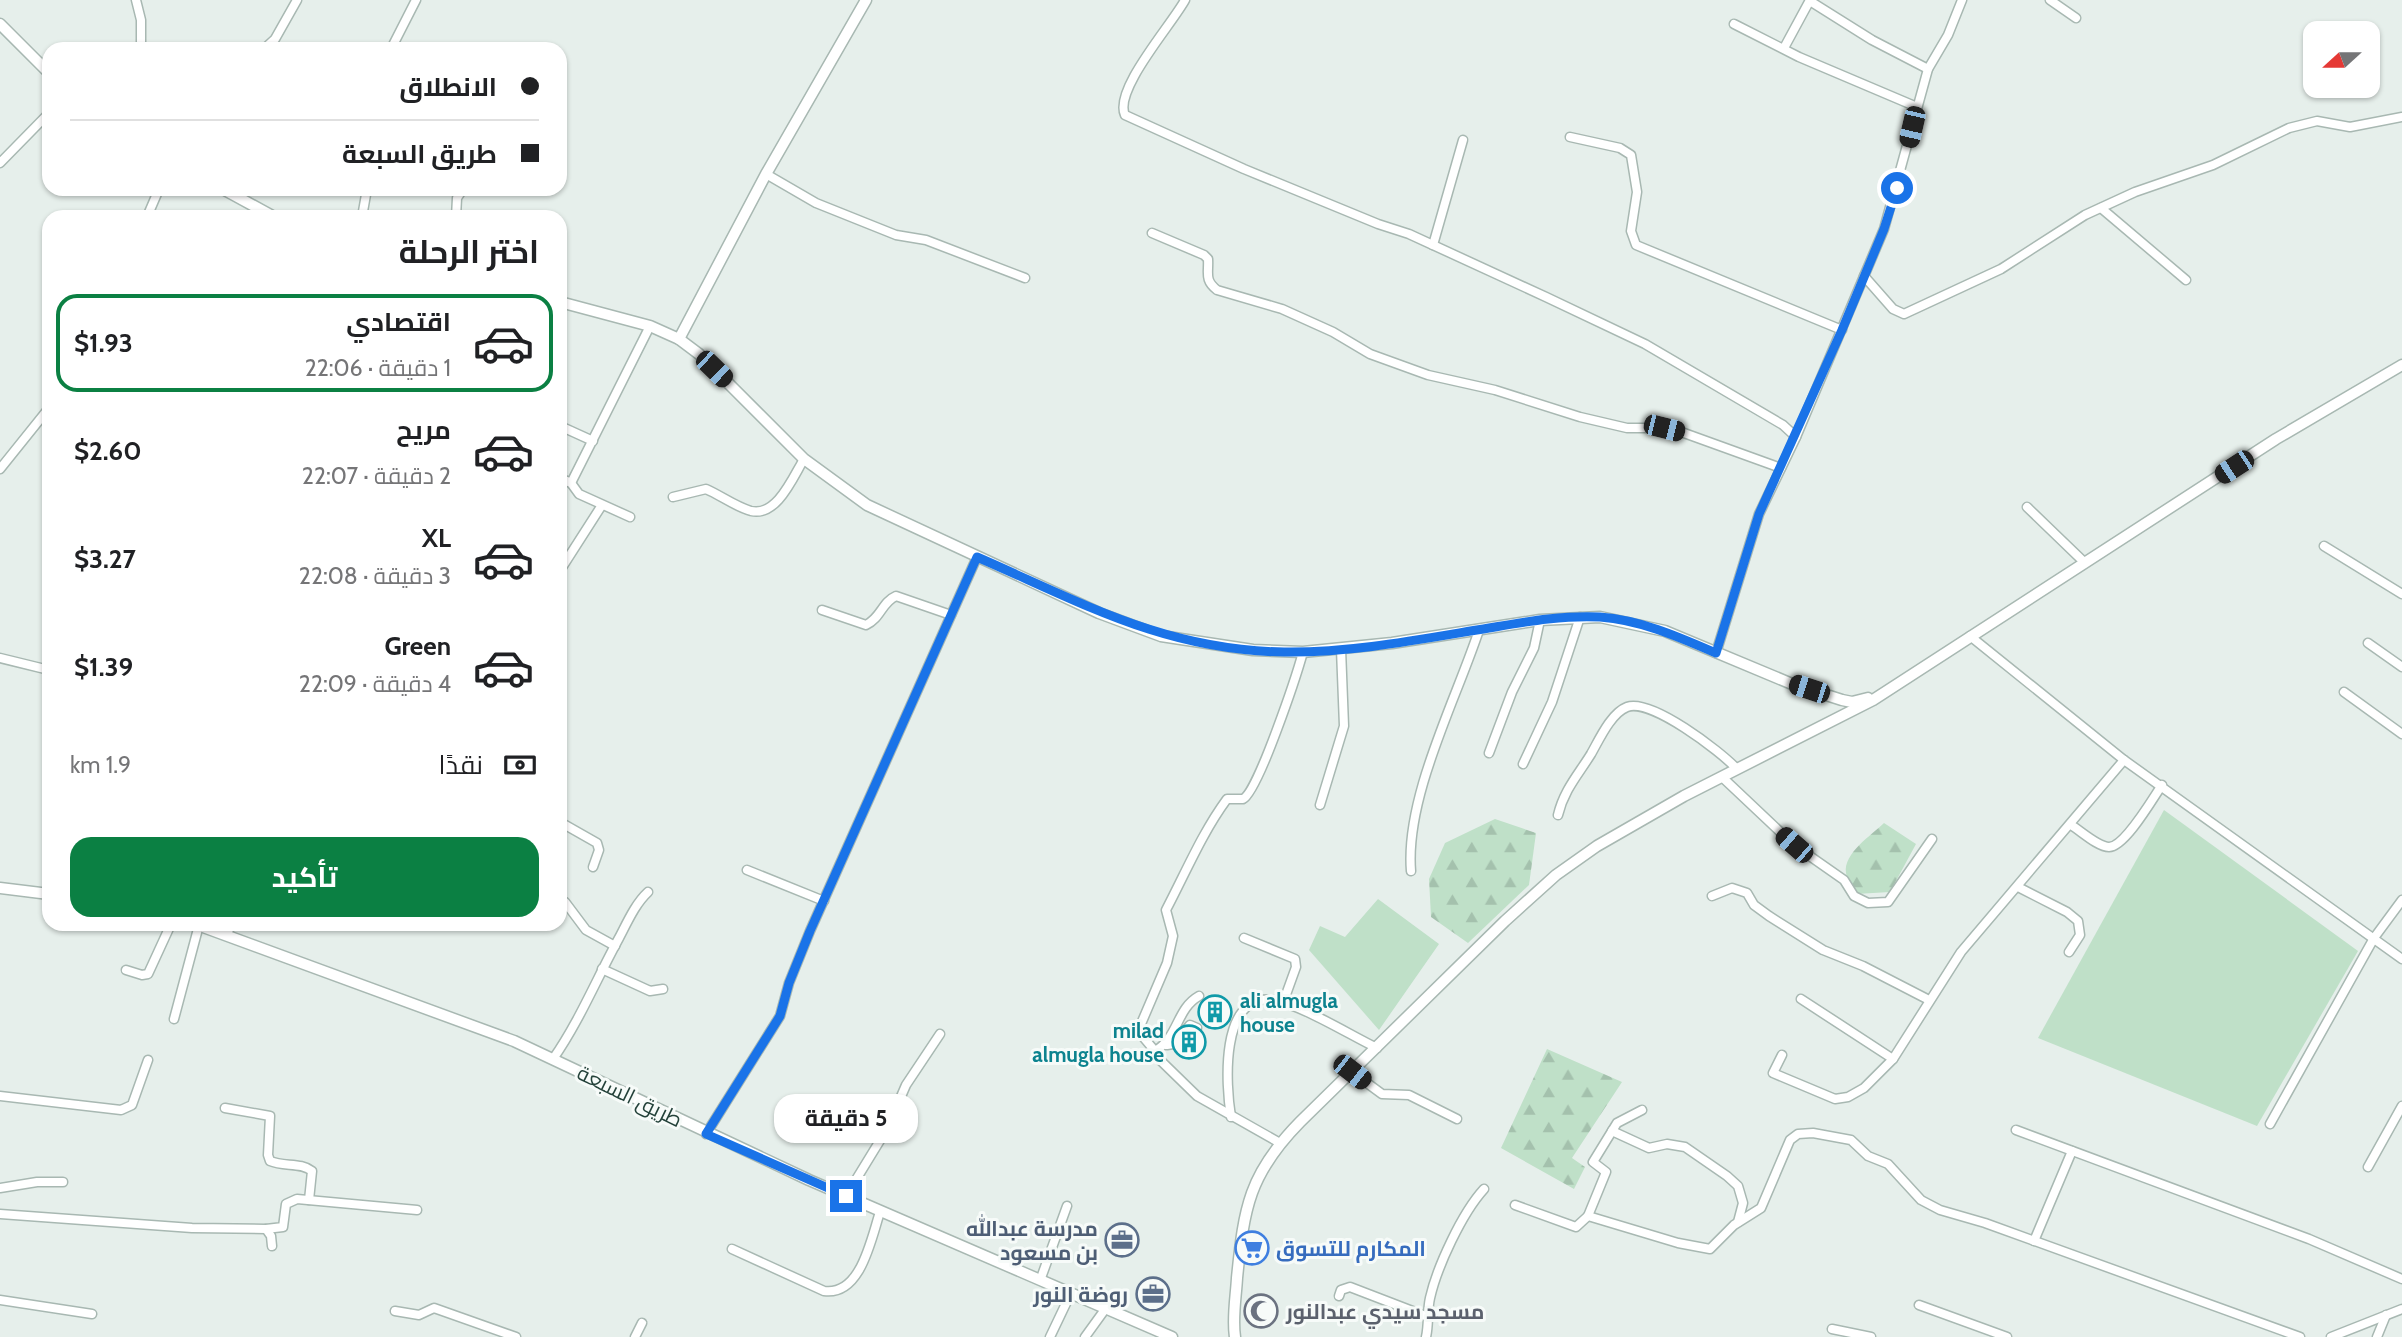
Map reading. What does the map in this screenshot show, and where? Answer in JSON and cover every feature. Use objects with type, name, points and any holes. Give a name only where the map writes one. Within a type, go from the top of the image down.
[{"type":"street","points":[[136,0],[141,20],[141,42]]},
{"type":"street","points":[[272,42],[297,0]]},
{"type":"street","points":[[395,42],[416,0]]},
{"type":"street","points":[[678,339],[766,174],[866,0]]},
{"type":"street","points":[[1185,0],[1174,22],[1154,41],[1124,97],[1125,115],[1244,169],[1433,245],[1645,345],[1783,425],[1796,437]]},
{"type":"street","points":[[1784,48],[1810,0],[1872,40],[1928,69]]},
{"type":"street","points":[[1716,653],[1759,514],[1796,437],[1884,229],[1903,168],[1928,69],[1948,35],[1961,0]]},
{"type":"street","points":[[2050,0],[2076,18]]},
{"type":"street","points":[[0,24],[42,66]]},
{"type":"street","points":[[1734,24],[1917,107]]},
{"type":"street","points":[[1864,276],[1893,309],[1904,314],[2001,269],[2101,208],[2213,164],[2305,122],[2316,121],[2350,127],[2402,117]]},
{"type":"street","points":[[0,163],[42,120]]},
{"type":"street","points":[[1570,138],[1627,150],[1631,155],[1637,192],[1631,231],[1636,245],[1842,330]]},
{"type":"street","points":[[1433,245],[1463,140]]},
{"type":"street","points":[[766,174],[817,203],[866,223],[896,235],[926,240],[1025,278]]},
{"type":"street","points":[[236,196],[261,210]]},
{"type":"street","points":[[2101,208],[2186,280]]},
{"type":"street","points":[[1152,233],[1208,258],[1206,274],[1210,284],[1217,290],[1282,309],[1333,332],[1370,354],[1428,375],[1496,390],[1580,417],[1627,428],[1664,428],[1684,433],[1781,468]]},
{"type":"street","points":[[567,304],[650,326],[678,339],[699,354],[804,459],[867,505],[1099,613],[1161,636],[1253,650],[1303,652],[1341,649],[1540,620],[1611,618],[1651,627],[1842,700],[1852,702],[1881,694]]},
{"type":"street","points":[[570,483],[650,326]]},
{"type":"street","points":[[1233,1334],[1242,1229],[1248,1200],[1265,1162],[1280,1143],[1486,939],[1556,875],[1617,833],[1881,694],[2277,439],[2402,365]]},
{"type":"street","points":[[0,470],[42,417]]},
{"type":"street","points":[[567,429],[593,442]]},
{"type":"street","points":[[673,498],[706,489],[750,510],[762,511],[775,504],[804,459]]},
{"type":"street","points":[[567,482],[579,494],[630,517]]},
{"type":"street","points":[[567,560],[602,505]]},
{"type":"street","points":[[2027,507],[2084,562]]},
{"type":"street","points":[[2324,546],[2402,594]]},
{"type":"street","points":[[706,1134],[780,1016],[789,983],[824,901],[977,557]]},
{"type":"street","points":[[822,610],[866,625],[880,614],[889,599],[896,596],[951,615]]},
{"type":"street","points":[[1523,764],[1552,702],[1580,617]]},
{"type":"street","points":[[1489,753],[1512,692],[1534,648],[1540,620]]},
{"type":"street","points":[[1411,871],[1411,846],[1424,777],[1479,630]]},
{"type":"street","points":[[1970,636],[2124,760],[2402,959]]},
{"type":"street","points":[[2368,643],[2402,667]]},
{"type":"street","points":[[1320,805],[1344,726],[1341,649]]},
{"type":"street","points":[[1280,1143],[1231,1117],[1184,1086],[1138,1031],[1167,963],[1173,933],[1166,910],[1199,849],[1206,828],[1227,799],[1244,799],[1253,789],[1280,723],[1303,652]]},
{"type":"street","points":[[0,658],[42,668]]},
{"type":"street","points":[[2344,692],[2402,734]]},
{"type":"street","points":[[1558,815],[1568,785],[1617,714],[1631,705],[1649,708],[1672,721],[1737,769]]},
{"type":"street","points":[[1782,1055],[1773,1073],[1835,1099],[1847,1097],[1864,1088],[1892,1059],[1961,952],[2124,760]]},
{"type":"street","points":[[1722,777],[1776,830],[1840,877],[1854,896],[1868,904],[1888,902],[1897,894],[1932,839]]},
{"type":"street","points":[[2071,825],[2107,847],[2114,846],[2129,832],[2162,785]]},
{"type":"street","points":[[567,826],[597,843],[599,850],[593,867]]},
{"type":"street","points":[[747,870],[824,901]]},
{"type":"street","points":[[2018,887],[2067,912],[2078,921],[2080,935],[2069,953]]},
{"type":"street","points":[[0,888],[42,893]]},
{"type":"street","points":[[1712,896],[1732,888],[1747,893],[1757,907],[1821,949],[1863,966],[1929,1000]]},
{"type":"street","points":[[553,1059],[568,1038],[601,969],[637,904],[648,892]]},
{"type":"street","points":[[2270,1124],[2374,938],[2402,900]]},
{"type":"street","points":[[567,905],[586,930],[614,946]]},
{"type":"street","points":[[126,970],[148,974],[168,931]]},
{"type":"street","points":[[174,1019],[196,931]]},
{"type":"street","name":"طريق السبعة","points":[[215,931],[514,1041],[706,1134],[1172,1337]]},
{"type":"street","points":[[227,935],[228,931]]},
{"type":"street","points":[[1244,938],[1296,961],[1283,1003]]},
{"type":"street","points":[[601,969],[650,991],[663,989]]},
{"type":"street","points":[[1167,1045],[1184,1010],[1199,996]]},
{"type":"street","points":[[1801,999],[1892,1059]]},
{"type":"street","points":[[1231,1117],[1227,1076],[1228,1050],[1244,1011],[1258,1001],[1283,1003],[1377,1048]]},
{"type":"street","points":[[1155,1051],[1173,1044],[1189,1025],[1197,1028]]},
{"type":"street","points":[[846,1196],[887,1129],[906,1085],[940,1034]]},
{"type":"street","points":[[0,1096],[121,1110],[132,1105],[148,1060]]},
{"type":"street","points":[[1352,1072],[1382,1094],[1409,1095],[1457,1119]]},
{"type":"street","points":[[2368,1167],[2402,1106]]},
{"type":"street","points":[[225,1108],[270,1116],[270,1161],[312,1171],[309,1200]]},
{"type":"street","points":[[1515,1205],[1576,1227],[1588,1216],[1606,1172],[1593,1162],[1619,1121],[1642,1110]]},
{"type":"street","points":[[2016,1130],[2309,1239],[2402,1279]]},
{"type":"street","points":[[1612,1131],[1649,1148],[1667,1144],[1685,1147],[1727,1176],[1738,1186],[1744,1203],[1738,1222]]},
{"type":"street","points":[[1588,1216],[1707,1249],[1715,1246],[1738,1222],[1761,1208],[1790,1140],[1798,1134],[1813,1133],[1855,1142],[1868,1156],[1888,1164],[1910,1191],[1940,1210],[2300,1337]]},
{"type":"street","points":[[2034,1241],[2072,1151]]},
{"type":"street","points":[[0,1188],[37,1182],[63,1182]]},
{"type":"street","points":[[1426,1337],[1430,1298],[1450,1248],[1484,1189]]},
{"type":"street","points":[[0,1214],[192,1228],[266,1229],[282,1227],[289,1200],[417,1210]]},
{"type":"street","points":[[1041,1278],[1067,1206]]},
{"type":"street","points":[[732,1249],[824,1291],[832,1291],[849,1283],[858,1273],[880,1212]]},
{"type":"street","points":[[266,1229],[272,1246]]},
{"type":"street","points":[[1339,1296],[1341,1290],[1350,1287],[1428,1317]]},
{"type":"street","points":[[1050,1337],[1071,1293]]},
{"type":"street","points":[[0,1300],[92,1314]]},
{"type":"street","points":[[1919,1305],[2007,1337]]},
{"type":"street","points":[[395,1311],[419,1315],[435,1308],[516,1337]]},
{"type":"street","points":[[1085,1337],[1106,1308]]},
{"type":"street","points":[[2331,1337],[2402,1309]]},
{"type":"street","points":[[2377,1337],[2386,1315]]},
{"type":"street","points":[[635,1337],[642,1323]]},
{"type":"street","points":[[1832,1329],[1871,1337]]},
{"type":"green space","points":[[2164,810],[2358,951],[2257,1126],[2038,1038]]},
{"type":"green space","points":[[1495,819],[1536,833],[1529,885],[1468,943],[1431,917],[1429,879],[1445,843]]},
{"type":"green space","points":[[1884,823],[1916,844],[1890,892],[1856,894],[1846,873],[1849,858],[1859,845]]},
{"type":"green space","points":[[1378,899],[1439,944],[1379,1030],[1309,950],[1320,926],[1345,937]]},
{"type":"green space","points":[[1547,1049],[1622,1082],[1572,1158],[1585,1167],[1574,1189],[1501,1148]]},
{"type":"place","name":"ali almugla house","points":[[1215,1012]]},
{"type":"place","name":"milad almugla house","points":[[1189,1042]]},
{"type":"place","name":"مدرسة عبدالله بن مسعود","points":[[1122,1240]]},
{"type":"place","name":"المكارم للتسوق","points":[[1252,1248]]},
{"type":"place","name":"روضة النور","points":[[1153,1294]]},
{"type":"place","name":"مسجد سيدي عبدالنور","points":[[1261,1311]]},
{"type":"route","points":[[846,1196],[706,1134],[780,1016],[789,983],[810,931],[977,557],[1140,629],[1208,645],[1303,652],[1392,643],[1540,620],[1600,617],[1665,631],[1716,653],[1759,514],[1842,330],[1884,229],[1897,188]]}]
